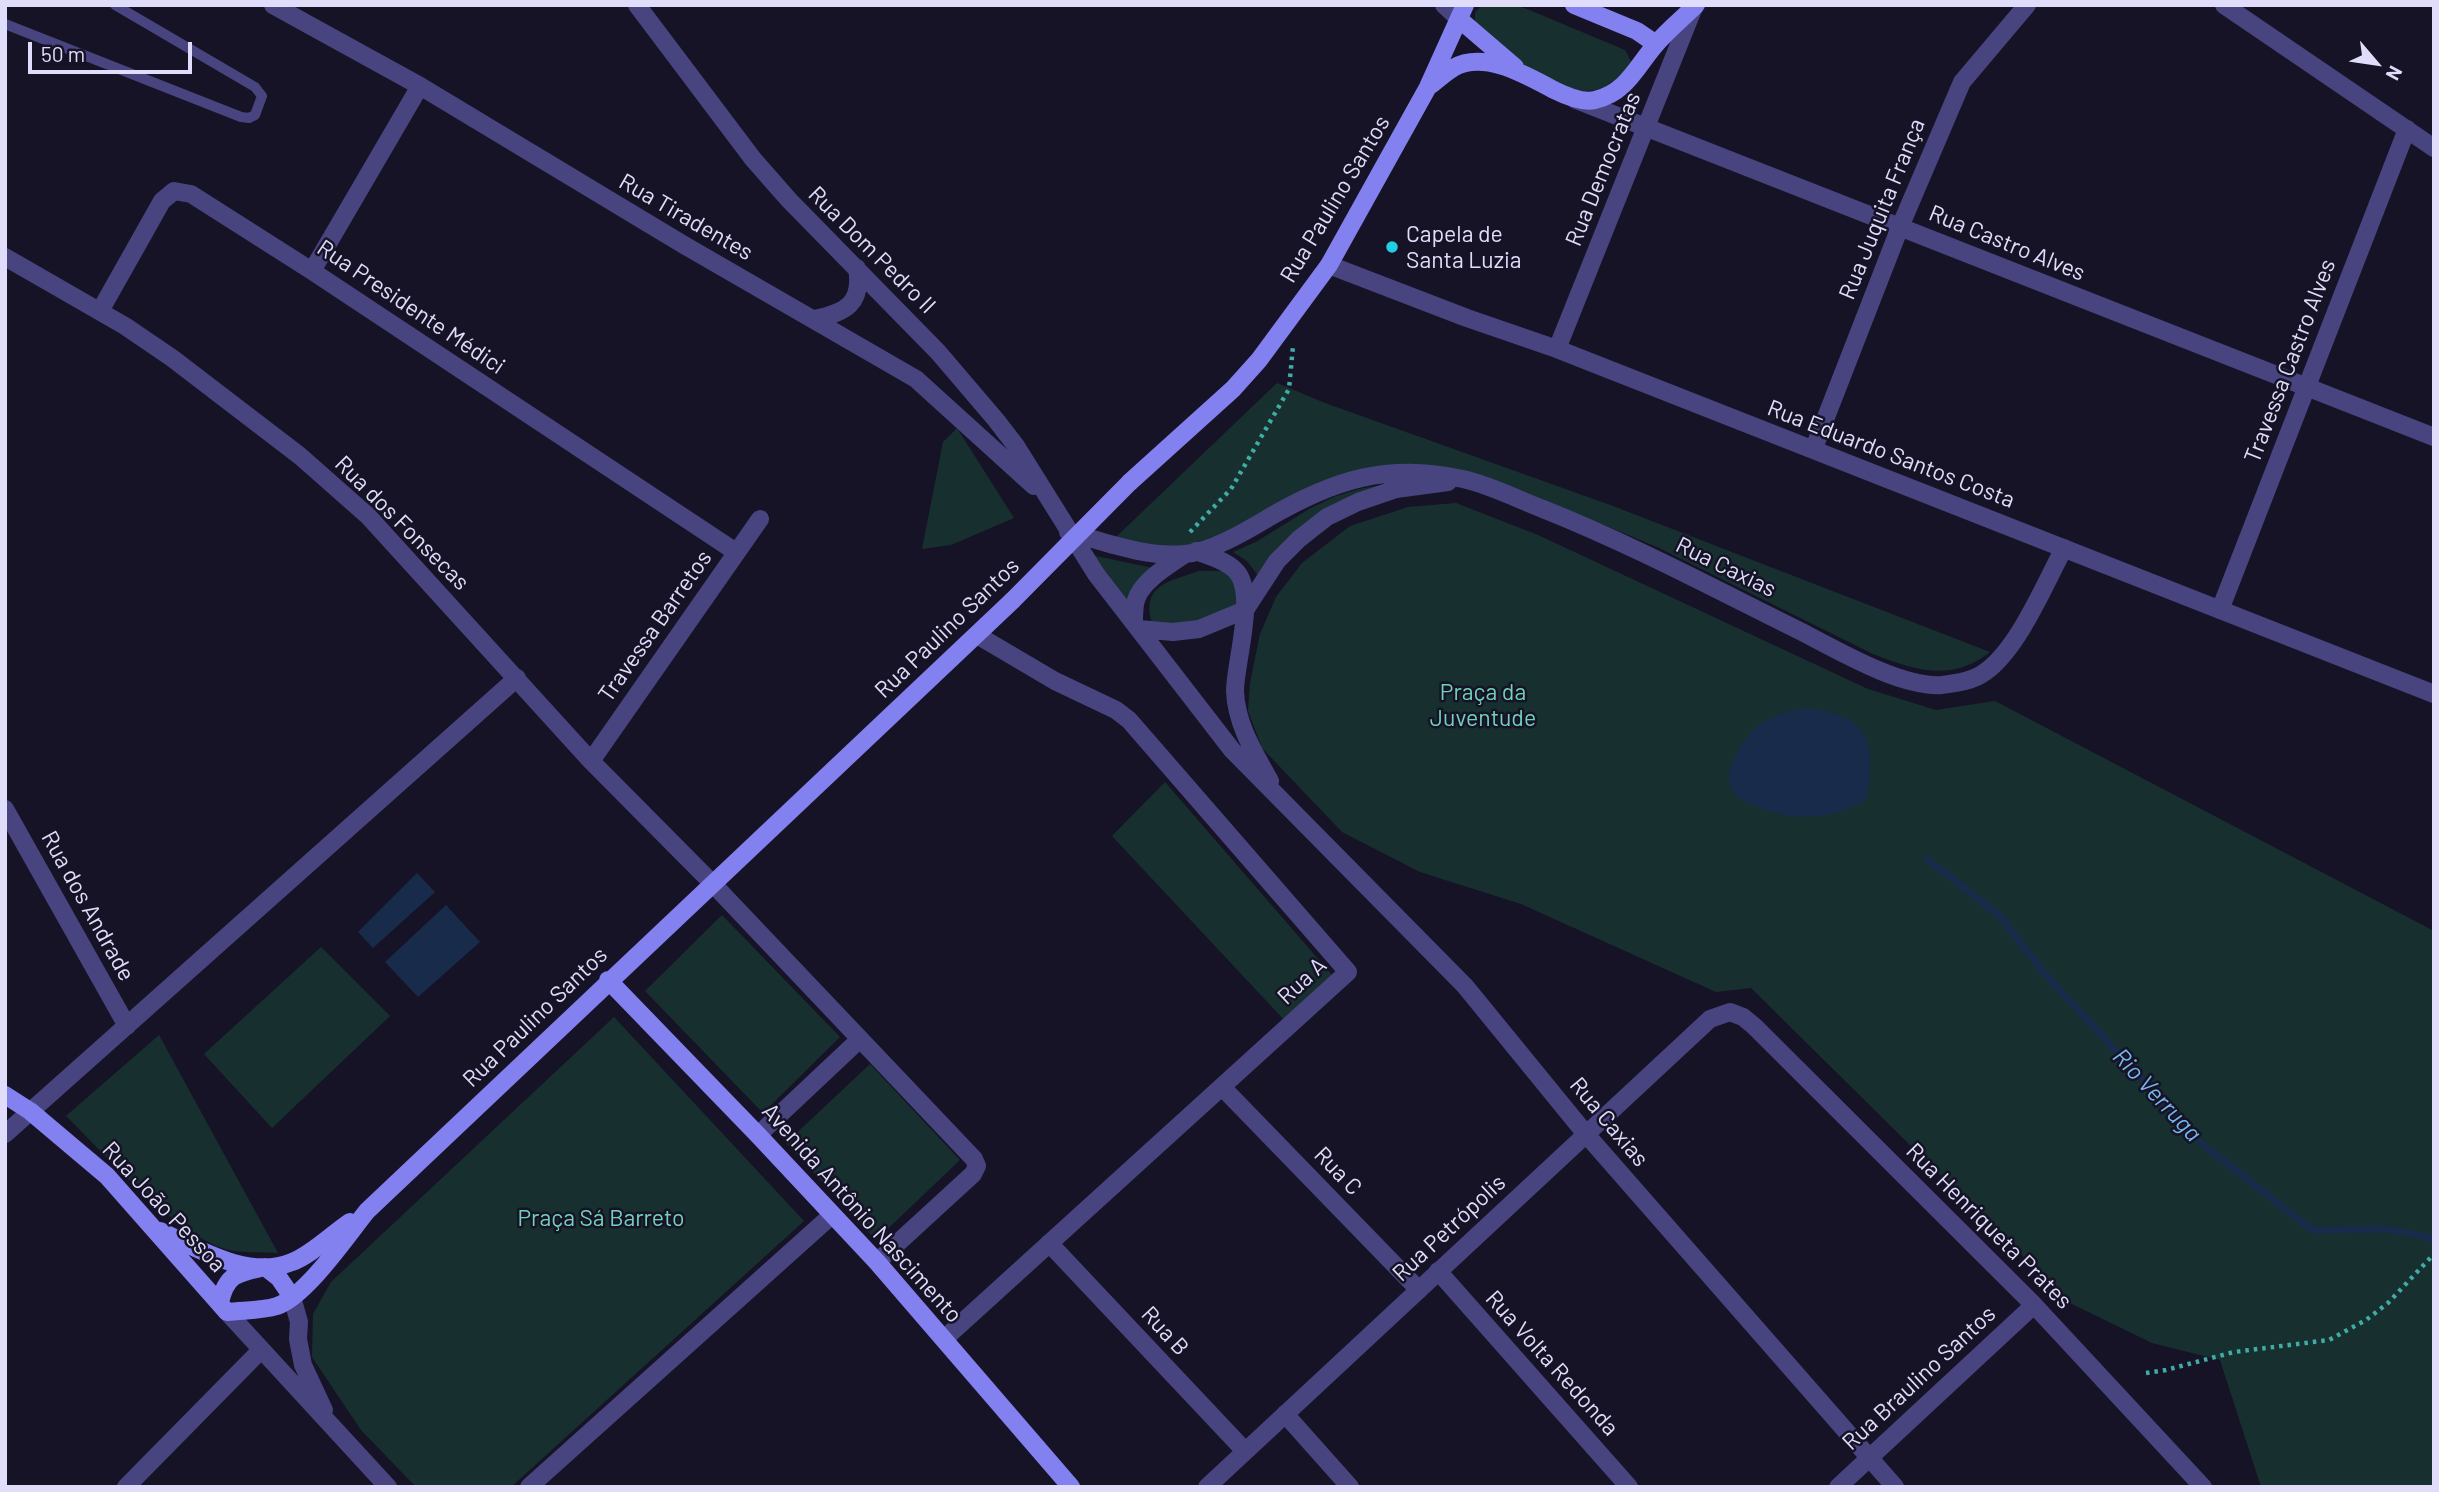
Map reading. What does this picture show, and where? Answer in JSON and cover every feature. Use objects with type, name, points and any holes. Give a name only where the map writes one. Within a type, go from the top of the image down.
[{"type":"main road","points":[[1574,5],[1637,31],[1656,44]]},
{"type":"main road","points":[[1428,87],[1454,68],[1468,63],[1487,62],[1522,74],[1562,94],[1593,101],[1618,90],[1632,79],[1656,44],[1695,6]]},
{"type":"main road","points":[[1462,12],[1522,74]]},
{"type":"main road","name":"Rua Paulino Santos","points":[[224,1307],[267,1309],[292,1297],[309,1281],[367,1211],[977,635],[1130,482],[1233,389],[1259,360],[1329,265],[1428,87],[1462,12]]},
{"type":"main road","name":"Avenida Antônio Nascimento","points":[[608,981],[877,1262],[1071,1487]]},
{"type":"main road","name":"Rua João Pessoa","points":[[5,1095],[30,1111],[107,1176],[224,1307]]},
{"type":"main road","name":"Rua Paulino Santos","points":[[151,1227],[219,1258],[265,1267],[294,1262],[367,1211]]},
{"type":"main road","points":[[224,1307],[223,1290],[233,1277],[265,1267],[279,1278],[292,1297]]},
{"type":"street","name":"Rua Tiradentes","points":[[273,5],[420,86],[684,245],[916,379],[1006,459],[1051,504]]},
{"type":"street","name":"Rua Dom Pedro II","points":[[637,5],[753,159],[789,201],[939,352],[996,420],[1016,446],[1096,574],[1136,626]]},
{"type":"street","points":[[1444,5],[1462,12]]},
{"type":"street","name":"Rua Juquita França","points":[[1814,448],[1900,227],[1962,82],[2027,5]]},
{"type":"street","points":[[2224,5],[2434,148]]},
{"type":"street","name":"Rua Democratas","points":[[1557,349],[1695,6]]},
{"type":"street","points":[[312,271],[420,86]]},
{"type":"street","name":"Rua Castro Alves","points":[[1562,94],[2434,437]]},
{"type":"street","name":"Travessa Castro Alves","points":[[2220,610],[2407,129]]},
{"type":"street","name":"Rua Presidente Médici","points":[[100,311],[162,201],[174,191],[191,194],[736,552]]},
{"type":"street","name":"Rua dos Fonsecas","points":[[5,257],[100,311],[173,358],[300,456],[368,516],[591,761],[713,884]]},
{"type":"street","name":"Rua Eduardo Santos Costa","points":[[1329,265],[1814,448],[2434,694]]},
{"type":"street","points":[[814,319],[841,312],[854,300],[859,288],[857,268]]},
{"type":"street","name":"Rua Caxias","points":[[1068,532],[1148,552],[1184,553],[1242,533],[1321,489],[1359,478],[1413,471],[1465,480],[1609,537],[1857,659],[1913,682],[1930,685],[1976,678],[1999,659],[2014,641],[2064,548]]},
{"type":"street","name":"Rua Caxias","points":[[1245,610],[1277,561],[1327,517],[1358,502],[1396,489],[1465,480]]},
{"type":"street","name":"Travessa Barretos","points":[[591,761],[760,519]]},
{"type":"street","points":[[1245,610],[1199,629],[1173,632],[1136,626],[1136,598],[1184,553],[1223,562],[1237,572],[1244,593],[1245,610],[1235,690],[1237,711],[1255,754],[1278,797]]},
{"type":"street","name":"Rua Caxias","points":[[1136,626],[1232,750],[1465,986],[1585,1133],[1895,1487]]},
{"type":"street","name":"Rua A","points":[[944,1339],[1348,973],[1129,720],[1116,710],[1055,681],[977,635]]},
{"type":"street","points":[[5,1134],[517,678]]},
{"type":"street","name":"Rua dos Andrade","points":[[5,809],[127,1026]]},
{"type":"street","points":[[713,884],[974,1159],[977,1166],[973,1174],[877,1262]]},
{"type":"street","name":"Rua Petrópolis","points":[[1207,1487],[1710,1019],[1730,1012]]},
{"type":"street","name":"Rua Henriqueta Prates","points":[[1730,1012],[1743,1017],[1754,1026],[2034,1305],[2203,1487]]},
{"type":"street","points":[[758,1135],[860,1039]]},
{"type":"street","name":"Rua C","points":[[1222,1087],[1419,1290]]},
{"type":"street","points":[[529,1487],[832,1215]]},
{"type":"street","name":"Rua B","points":[[1049,1243],[1245,1451]]},
{"type":"street","name":"Rua Volta Redonda","points":[[1438,1271],[1629,1487]]},
{"type":"street","points":[[292,1297],[303,1365],[333,1429]]},
{"type":"street","name":"Rua Braulino Santos","points":[[1838,1487],[2034,1305]]},
{"type":"street","points":[[224,1307],[388,1487]]},
{"type":"street","points":[[126,1487],[261,1350]]},
{"type":"street","points":[[1285,1414],[1350,1487]]},
{"type":"lane","points":[[5,24],[241,117],[249,118],[255,115],[262,96],[255,88],[115,5]]},
{"type":"path","points":[[1184,553],[1231,489],[1289,389],[1296,312]]},
{"type":"path","points":[[2146,1373],[2234,1352],[2329,1340],[2366,1320],[2388,1303],[2434,1254]]},
{"type":"green space","points":[[1483,5],[1514,5],[1527,9],[1625,50],[1633,65],[1599,89],[1586,91],[1557,84],[1527,67],[1475,27],[1475,12]]},
{"type":"green space","points":[[1277,383],[1325,403],[1613,506],[1990,652],[1961,668],[1933,671],[1904,665],[1873,654],[1657,547],[1551,503],[1380,469],[1342,474],[1204,544],[1170,548],[1125,543],[1116,537]]},
{"type":"green space","points":[[957,428],[1014,518],[951,545],[922,549],[943,442]]},
{"type":"green space","points":[[1403,483],[1364,494],[1263,582],[1247,561],[1233,552],[1256,542],[1309,509],[1336,496],[1363,488]]},
{"type":"green space","name":"Praça da Juventude","points":[[1456,503],[1538,535],[1868,689],[1936,710],[1995,701],[2434,931],[2434,1487],[2261,1487],[2220,1360],[2152,1343],[2070,1303],[1751,988],[1716,992],[1521,904],[1420,872],[1342,832],[1262,748],[1248,711],[1250,683],[1260,634],[1276,597],[1302,563],[1350,526],[1408,507]]},
{"type":"green space","points":[[1091,555],[1153,568],[1129,603]]},
{"type":"green space","points":[[1199,571],[1223,571],[1238,582],[1236,612],[1209,624],[1152,624],[1150,600],[1154,593],[1168,582]]},
{"type":"green space","points":[[1165,782],[1332,975],[1287,1023],[1112,836]]},
{"type":"green space","points":[[722,915],[840,1037],[763,1113],[645,991]]},
{"type":"green space","points":[[321,947],[390,1016],[272,1128],[204,1054]]},
{"type":"green space","name":"Praça Sá Barreto","points":[[614,1017],[804,1221],[511,1487],[416,1487],[361,1430],[312,1357],[313,1314],[331,1282]]},
{"type":"green space","points":[[159,1035],[278,1253],[229,1250],[208,1242],[187,1229],[143,1193],[66,1116]]},
{"type":"green space","points":[[870,1064],[960,1160],[876,1240],[786,1143]]},
{"type":"water","points":[[1805,708],[1843,717],[1855,724],[1864,734],[1871,761],[1867,799],[1839,812],[1809,817],[1778,814],[1737,796],[1731,788],[1729,775],[1734,759],[1746,738],[1771,718]]},
{"type":"water","points":[[417,873],[435,892],[373,948],[358,932]]},
{"type":"water","points":[[446,905],[480,942],[418,997],[385,962]]},
{"type":"waterway","name":"Rio Verruga","points":[[1927,859],[2000,916],[2043,972],[2201,1143],[2312,1230],[2387,1229],[2429,1237],[2434,1242]]},
{"type":"place","name":"Capela de Santa Luzia","points":[[1392,247]]}]
